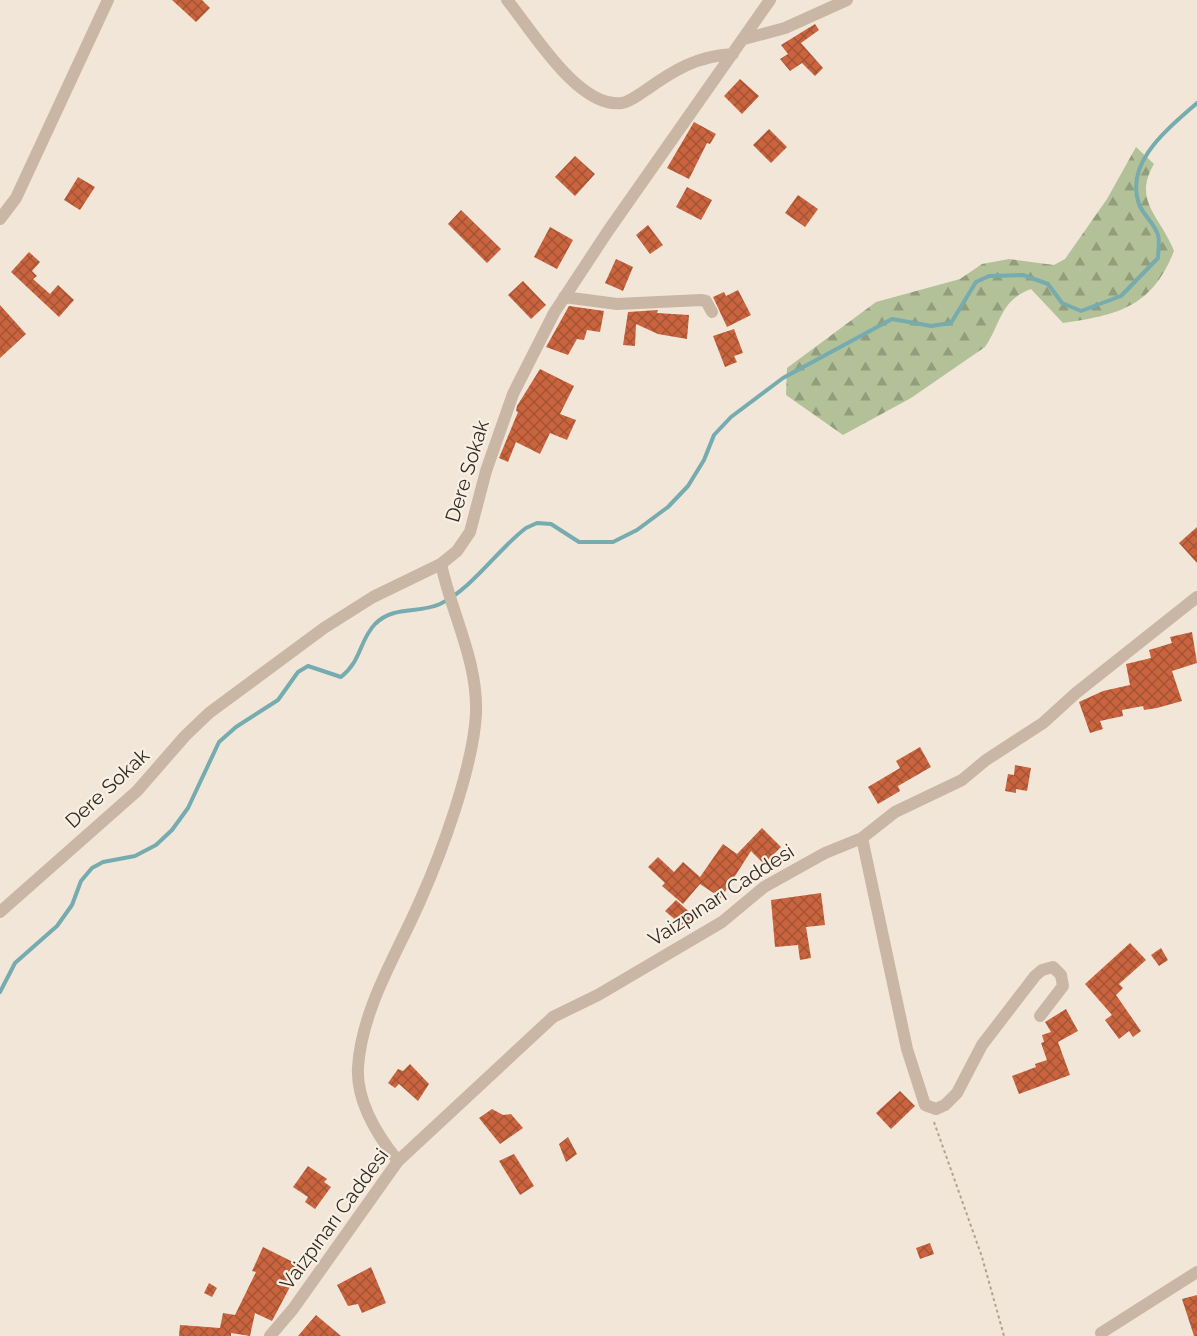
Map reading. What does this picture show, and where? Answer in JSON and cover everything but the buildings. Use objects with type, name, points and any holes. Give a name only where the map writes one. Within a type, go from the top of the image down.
[{"type":"street","points":[[0,219],[20,189],[108,0]]},
{"type":"street","points":[[507,0],[560,67],[589,95],[600,101],[623,103],[691,61],[733,54]]},
{"type":"street","name":"Dere Sokak","points":[[0,912],[137,791],[185,736],[209,713],[324,628],[373,597],[441,564],[457,551],[470,532],[489,460],[513,394],[564,297],[770,0]]},
{"type":"street","points":[[744,39],[785,28],[847,0]]},
{"type":"street","points":[[564,297],[617,304],[701,300],[706,301],[712,312]]},
{"type":"street","points":[[398,1161],[375,1128],[365,1107],[358,1068],[369,1019],[381,983],[434,867],[468,762],[473,734],[475,694],[469,653],[441,564]]},
{"type":"street","name":"Vaizpınarı Caddesi","points":[[270,1336],[293,1309],[398,1161],[553,1017],[598,995],[722,922],[764,886],[825,853],[862,838],[895,812],[962,780],[986,760],[1043,723],[1076,693],[1197,597]]},
{"type":"street","points":[[862,838],[906,1049],[921,1100],[929,1108],[936,1109],[951,1101],[990,1034],[1035,976],[1046,968],[1053,968],[1061,975],[1063,986],[1040,1016]]},
{"type":"street","points":[[1101,1332],[1197,1272]]},
{"type":"path","points":[[929,1108],[982,1257],[1004,1336]]},
{"type":"green space","points":[[1136,147],[1154,164],[1148,177],[1147,199],[1174,251],[1155,285],[1144,296],[1116,311],[1063,323],[1031,289],[1013,299],[1007,306],[985,347],[911,398],[843,435],[786,395],[787,368],[876,302],[960,279],[982,264],[1009,259],[1054,265],[1065,259],[1107,199]]},
{"type":"waterway","points":[[0,992],[15,963],[57,926],[72,905],[81,881],[92,868],[103,862],[135,856],[156,845],[172,830],[188,808],[219,742],[236,727],[278,700],[298,672],[308,666],[341,677],[353,664],[370,630],[382,618],[398,612],[432,607],[452,597],[474,579],[526,528],[537,523],[551,524],[579,542],[613,542],[637,530],[668,507],[688,486],[704,460],[714,435],[731,417],[783,378],[892,319],[931,326],[951,323],[976,282],[989,276],[1023,275],[1048,284],[1062,303],[1081,311],[1121,296],[1158,258],[1158,235],[1139,204],[1136,189],[1143,160],[1162,135],[1197,103]]}]
